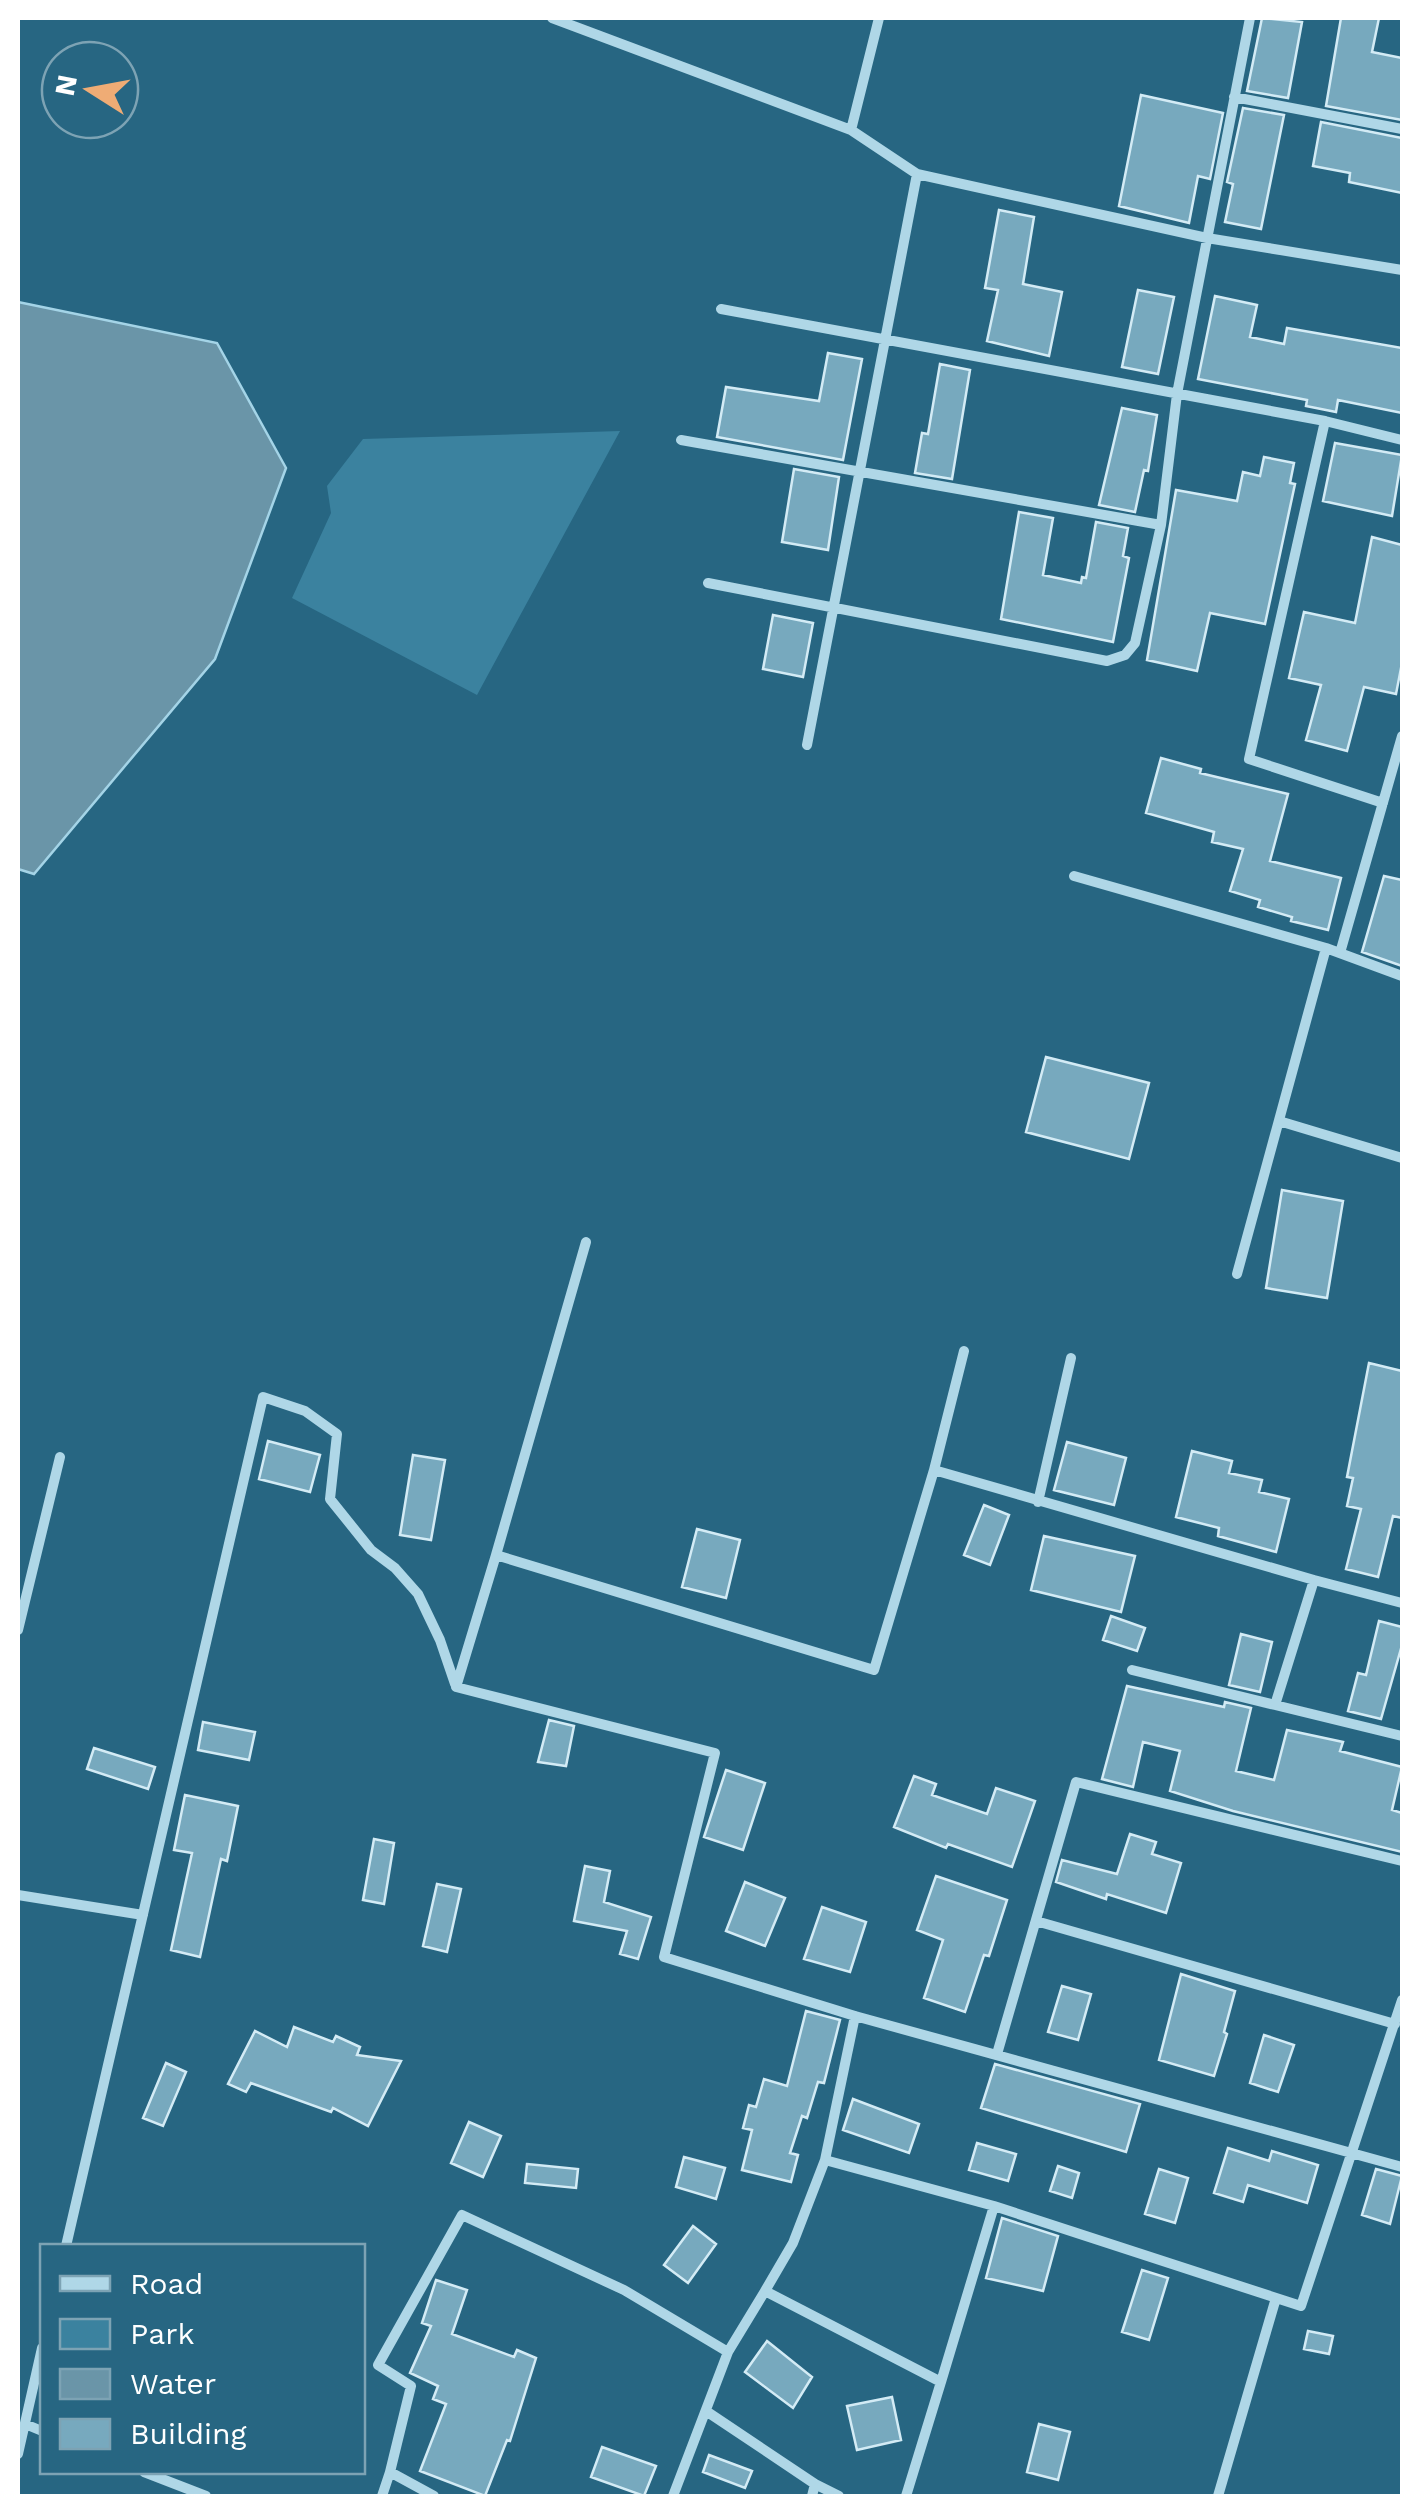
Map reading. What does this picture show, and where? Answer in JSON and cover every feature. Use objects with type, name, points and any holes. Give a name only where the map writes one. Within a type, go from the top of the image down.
[{"type":"street","points":[[552,18],[850,130],[917,174],[1207,238],[1402,270]]},
{"type":"street","points":[[850,130],[879,18]]},
{"type":"street","points":[[708,582],[1107,661],[1124,655],[1135,643],[1161,525],[1177,394],[1250,18]]},
{"type":"street","points":[[1234,97],[1402,129]]},
{"type":"street","points":[[807,745],[917,174]]},
{"type":"street","points":[[721,310],[1325,420],[1402,440]]},
{"type":"street","points":[[1325,420],[1248,758],[1383,803]]},
{"type":"street","points":[[681,440],[1161,525]]},
{"type":"street","points":[[1340,953],[1402,736]]},
{"type":"street","points":[[1074,876],[1326,948],[1402,976]]},
{"type":"street","points":[[1237,1274],[1326,948]]},
{"type":"street","points":[[1279,1121],[1402,1158]]},
{"type":"street","points":[[456,1687],[586,1242]]},
{"type":"street","points":[[496,1555],[874,1670],[934,1470],[964,1351]]},
{"type":"street","points":[[1038,1502],[1071,1358]]},
{"type":"street","points":[[66,2244],[263,1397],[305,1412],[337,1434],[330,1499],[371,1550],[396,1568],[418,1594],[456,1687]]},
{"type":"street","points":[[18,1623],[60,1457]]},
{"type":"street","points":[[934,1470],[1402,1603]]},
{"type":"street","points":[[1275,1706],[1314,1580]]},
{"type":"street","points":[[1132,1670],[1402,1736]]},
{"type":"street","points":[[456,1687],[715,1753],[664,1957],[856,2016],[1402,2166]]},
{"type":"street","points":[[998,2054],[1076,1782],[1402,1861]]},
{"type":"street","points":[[18,1894],[143,1915]]},
{"type":"street","points":[[1036,1921],[1395,2024]]},
{"type":"street","points":[[825,2160],[994,2206],[1301,2306],[1402,2000]]},
{"type":"street","points":[[674,2496],[728,2352],[793,2243],[825,2160],[856,2016]]},
{"type":"street","points":[[906,2496],[994,2206]]},
{"type":"street","points":[[382,2496],[411,2386],[378,2365],[462,2215],[624,2290],[728,2352]]},
{"type":"street","points":[[765,2291],[941,2382]]},
{"type":"street","points":[[1218,2496],[1276,2298]]},
{"type":"street","points":[[18,2454],[40,2357]]},
{"type":"street","points":[[706,2411],[813,2490],[839,2496]]},
{"type":"street","points":[[25,2424],[40,2430]]},
{"type":"street","points":[[390,2472],[434,2496]]},
{"type":"street","points":[[149,2474],[206,2496]]},
{"type":"green space","points":[[620,431],[477,695],[292,598],[331,513],[327,486],[363,439]]},
{"type":"water","points":[[18,302],[217,343],[286,468],[215,659],[34,874],[18,869]]},
{"type":"building","points":[[1262,18],[1302,22],[1288,98],[1247,91]]},
{"type":"building","points":[[1341,18],[1379,18],[1372,52],[1402,58],[1402,120],[1326,106]]},
{"type":"building","points":[[1141,95],[1223,113],[1210,179],[1198,176],[1189,223],[1119,206]]},
{"type":"building","points":[[1243,108],[1284,115],[1261,229],[1225,222],[1233,184],[1227,182]]},
{"type":"building","points":[[1321,122],[1402,138],[1402,193],[1349,182],[1350,173],[1313,166]]},
{"type":"building","points":[[999,210],[1034,217],[1023,284],[1062,292],[1049,356],[987,341],[998,290],[985,288]]},
{"type":"building","points":[[1138,290],[1174,297],[1158,374],[1122,367]]},
{"type":"building","points":[[1215,296],[1257,305],[1250,337],[1284,344],[1287,328],[1402,348],[1402,413],[1338,400],[1336,412],[1306,406],[1307,400],[1198,379]]},
{"type":"building","points":[[828,353],[862,359],[843,460],[717,437],[726,387],[819,401]]},
{"type":"building","points":[[940,364],[970,370],[952,479],[915,473],[922,433],[928,434]]},
{"type":"building","points":[[1122,408],[1157,415],[1148,471],[1144,470],[1135,512],[1099,505]]},
{"type":"building","points":[[1335,443],[1402,455],[1392,516],[1323,501]]},
{"type":"building","points":[[1264,457],[1294,463],[1290,483],[1295,484],[1265,624],[1210,613],[1197,671],[1147,660],[1176,490],[1237,501],[1243,472],[1260,476]]},
{"type":"building","points":[[794,469],[839,477],[828,550],[782,542]]},
{"type":"building","points":[[1019,512],[1053,518],[1043,575],[1081,583],[1082,577],[1086,578],[1096,522],[1128,528],[1123,556],[1129,558],[1113,642],[1001,619]]},
{"type":"building","points":[[1372,537],[1402,545],[1402,663],[1396,694],[1364,687],[1347,751],[1306,740],[1321,685],[1289,678],[1304,612],[1355,623]]},
{"type":"building","points":[[773,615],[813,623],[803,677],[763,669]]},
{"type":"building","points":[[1161,758],[1201,769],[1200,773],[1288,794],[1270,861],[1341,878],[1328,930],[1291,921],[1292,917],[1258,907],[1260,900],[1230,891],[1243,849],[1212,842],[1214,832],[1146,813]]},
{"type":"building","points":[[1384,876],[1402,880],[1402,966],[1362,952]]},
{"type":"building","points":[[1046,1057],[1149,1083],[1129,1159],[1026,1132]]},
{"type":"building","points":[[1282,1190],[1343,1201],[1327,1298],[1266,1288]]},
{"type":"building","points":[[1369,1363],[1402,1371],[1402,1518],[1393,1516],[1378,1577],[1346,1569],[1361,1509],[1347,1506],[1353,1478],[1347,1477]]},
{"type":"building","points":[[268,1441],[320,1455],[310,1492],[259,1479]]},
{"type":"building","points":[[1067,1442],[1126,1458],[1114,1505],[1054,1490]]},
{"type":"building","points":[[1192,1451],[1232,1461],[1229,1473],[1262,1480],[1259,1492],[1289,1499],[1276,1552],[1218,1536],[1219,1528],[1176,1517]]},
{"type":"building","points":[[413,1455],[445,1460],[431,1540],[400,1535]]},
{"type":"building","points":[[984,1505],[1009,1515],[990,1565],[964,1555]]},
{"type":"building","points":[[697,1529],[740,1540],[726,1598],[682,1587]]},
{"type":"building","points":[[1044,1536],[1135,1556],[1121,1612],[1031,1590]]},
{"type":"building","points":[[1111,1616],[1145,1628],[1137,1651],[1103,1640]]},
{"type":"building","points":[[1379,1621],[1402,1627],[1402,1645],[1381,1719],[1348,1711],[1358,1673],[1366,1675]]},
{"type":"building","points":[[1241,1634],[1272,1642],[1260,1692],[1229,1685]]},
{"type":"building","points":[[1127,1686],[1224,1707],[1225,1702],[1251,1708],[1236,1771],[1274,1780],[1287,1730],[1343,1742],[1340,1751],[1402,1767],[1392,1810],[1402,1813],[1402,1852],[1233,1811],[1170,1791],[1180,1751],[1143,1742],[1133,1787],[1102,1779]]},
{"type":"building","points":[[549,1720],[574,1726],[566,1766],[538,1762]]},
{"type":"building","points":[[203,1722],[255,1732],[249,1760],[198,1750]]},
{"type":"building","points":[[94,1748],[155,1767],[148,1789],[87,1769]]},
{"type":"building","points":[[726,1770],[765,1783],[743,1850],[704,1837]]},
{"type":"building","points":[[914,1776],[936,1784],[932,1795],[987,1814],[996,1788],[1035,1801],[1012,1867],[948,1844],[946,1848],[894,1827]]},
{"type":"building","points":[[185,1795],[238,1806],[227,1861],[221,1859],[200,1957],[171,1950],[192,1853],[174,1850]]},
{"type":"building","points":[[1130,1834],[1156,1842],[1152,1854],[1181,1863],[1166,1913],[1056,1882],[1062,1860],[1117,1874]]},
{"type":"building","points":[[374,1839],[394,1843],[384,1904],[363,1900]]},
{"type":"building","points":[[585,1866],[610,1871],[604,1902],[651,1917],[638,1959],[620,1954],[627,1931],[574,1921]]},
{"type":"building","points":[[936,1876],[1007,1900],[965,2012],[924,1998],[943,1940],[917,1930]]},
{"type":"building","points":[[745,1882],[785,1898],[765,1946],[726,1931]]},
{"type":"building","points":[[437,1884],[461,1889],[447,1952],[423,1946]]},
{"type":"building","points":[[822,1907],[866,1922],[850,1972],[804,1959]]},
{"type":"building","points":[[1181,1974],[1235,1991],[1214,2076],[1159,2060]]},
{"type":"building","points":[[1062,1986],[1091,1994],[1078,2040],[1048,2032]]},
{"type":"building","points":[[806,2011],[840,2020],[824,2083],[818,2082],[790,2153],[798,2155],[791,2182],[742,2170],[752,2130],[743,2128],[749,2105],[756,2107],[764,2079],[787,2086]]},
{"type":"building","points":[[294,2027],[333,2042],[336,2036],[360,2047],[357,2055],[401,2061],[368,2126],[333,2108],[331,2112],[251,2083],[246,2092],[228,2084],[255,2031],[287,2047]]},
{"type":"building","points":[[1264,2035],[1294,2045],[1278,2092],[1250,2083]]},
{"type":"building","points":[[166,2063],[186,2072],[163,2126],[143,2118]]},
{"type":"building","points":[[995,2064],[1140,2104],[1126,2152],[981,2108]]},
{"type":"building","points":[[853,2099],[919,2124],[909,2153],[843,2130]]},
{"type":"building","points":[[469,2122],[501,2136],[483,2177],[451,2163]]},
{"type":"building","points":[[977,2143],[1016,2154],[1008,2181],[969,2170]]},
{"type":"building","points":[[1228,2148],[1269,2161],[1272,2151],[1318,2165],[1307,2203],[1248,2185],[1243,2202],[1214,2193]]},
{"type":"building","points":[[684,2157],[725,2168],[716,2199],[676,2187]]},
{"type":"building","points":[[527,2164],[578,2169],[576,2188],[525,2183]]},
{"type":"building","points":[[1058,2166],[1079,2173],[1072,2198],[1050,2191]]},
{"type":"building","points":[[1159,2169],[1188,2178],[1175,2223],[1145,2214]]},
{"type":"building","points":[[1376,2169],[1402,2176],[1390,2224],[1362,2215]]},
{"type":"building","points":[[1002,2218],[1058,2236],[1043,2291],[986,2278]]},
{"type":"building","points":[[693,2226],[716,2244],[688,2283],[664,2265]]},
{"type":"building","points":[[1142,2270],[1168,2278],[1149,2340],[1122,2332]]},
{"type":"building","points":[[436,2280],[467,2290],[452,2334],[514,2357],[517,2350],[536,2358],[510,2441],[507,2440],[485,2496],[420,2471],[446,2404],[433,2399],[438,2386],[410,2373],[431,2326],[422,2323]]},
{"type":"building","points":[[1308,2331],[1333,2336],[1329,2354],[1304,2349]]},
{"type":"building","points":[[767,2341],[812,2377],[793,2408],[745,2372]]},
{"type":"building","points":[[892,2397],[901,2440],[857,2450],[847,2406]]},
{"type":"building","points":[[1039,2424],[1070,2432],[1058,2480],[1027,2472]]},
{"type":"building","points":[[602,2447],[656,2466],[644,2496],[591,2477]]},
{"type":"building","points":[[709,2455],[752,2471],[745,2488],[703,2472]]}]
